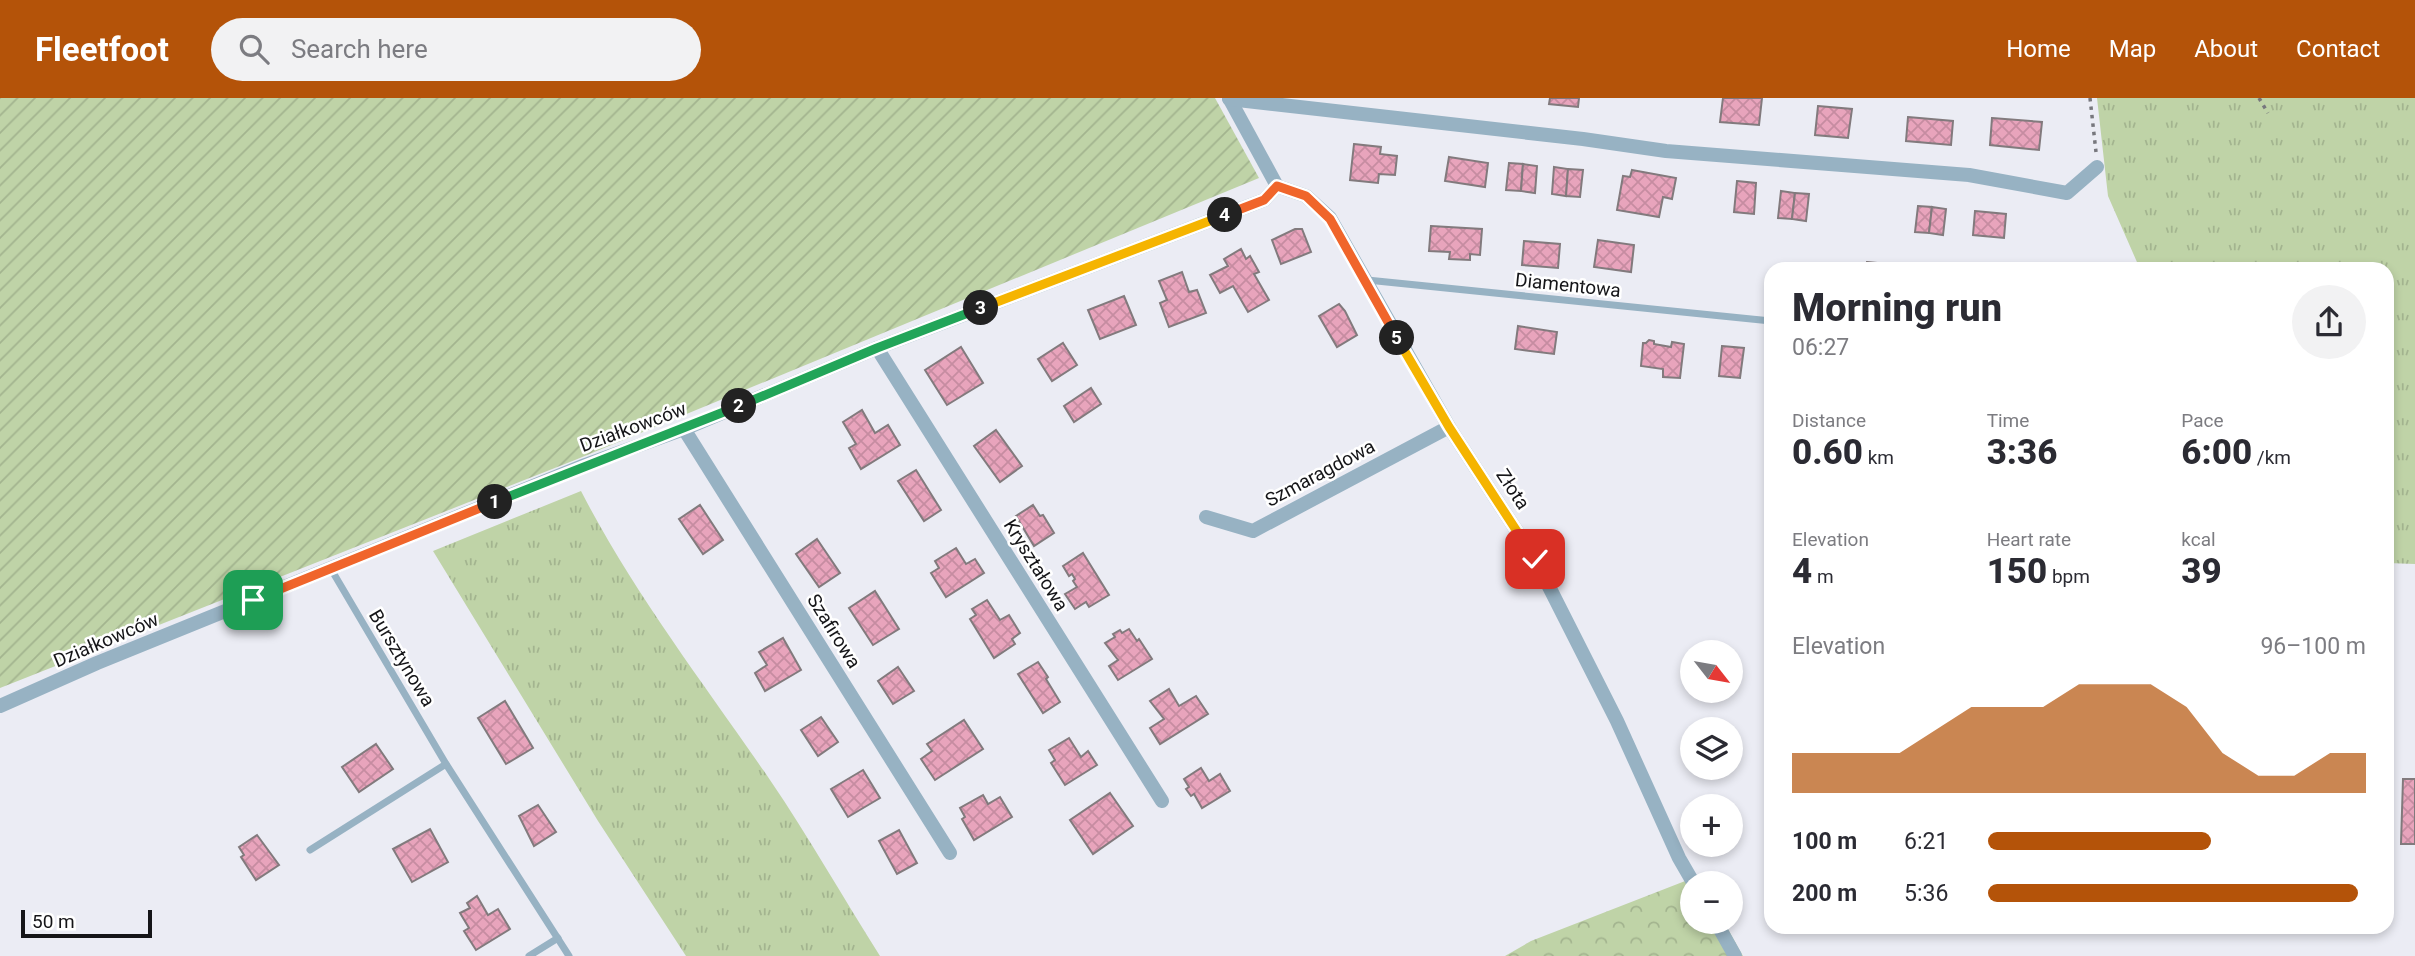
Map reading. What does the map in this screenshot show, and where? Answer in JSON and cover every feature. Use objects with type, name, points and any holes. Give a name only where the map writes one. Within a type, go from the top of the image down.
[{"type":"street","points":[[1229,98],[1666,151],[1969,175],[2067,193],[2097,167]]},
{"type":"street","points":[[1229,98],[1277,186]]},
{"type":"street","name":"Złota","points":[[1277,186],[1306,196],[1330,219],[1449,427],[1535,559],[1618,721],[1686,871]]},
{"type":"street","name":"Działkowców","points":[[0,706],[97,663],[586,465],[684,429],[877,348],[1264,200],[1277,186]]},
{"type":"street","name":"Kryształowa","points":[[877,348],[1162,802]]},
{"type":"street","name":"Szmaragdowa","points":[[1206,517],[1253,531],[1449,427]]},
{"type":"street","name":"Szafirowa","points":[[684,429],[950,853]]},
{"type":"street","points":[[1723,934],[1735,956]]},
{"type":"lane","name":"Diamentowa","points":[[1363,279],[1764,320]]},
{"type":"lane","name":"Bursztynowa","points":[[330,568],[446,764],[569,956]]},
{"type":"lane","points":[[310,850],[446,764]]},
{"type":"lane","points":[[529,956],[558,938]]},
{"type":"path","points":[[2090,98],[2097,167]]},
{"type":"path","points":[[2259,98],[2268,113]]},
{"type":"green space","points":[[0,98],[1215,98],[1259,178],[575,460],[0,688]]},
{"type":"green space","points":[[2097,98],[2415,98],[2415,564],[2394,563],[2394,262],[2137,262],[2108,196]]},
{"type":"green space","points":[[581,491],[647,603],[784,802],[880,956],[686,956],[598,821],[433,551]]},
{"type":"green space","points":[[1680,883],[1680,934],[1731,934],[1743,956],[1505,956],[1531,941]]},
{"type":"building","points":[[1550,98],[1579,98],[1578,107],[1549,104]]},
{"type":"building","points":[[1723,98],[1762,98],[1759,125],[1720,122]]},
{"type":"building","points":[[1818,106],[1852,109],[1848,138],[1815,135]]},
{"type":"building","points":[[1908,117],[1953,121],[1951,145],[1906,141]]},
{"type":"building","points":[[1992,118],[2042,122],[2039,150],[1990,145]]},
{"type":"building","points":[[1354,144],[1381,147],[1380,154],[1397,156],[1395,175],[1379,174],[1378,183],[1350,180]]},
{"type":"building","points":[[1449,157],[1488,163],[1485,187],[1445,181]]},
{"type":"building","points":[[1509,163],[1523,164],[1521,191],[1506,190]]},
{"type":"building","points":[[1523,164],[1537,166],[1535,193],[1521,191]]},
{"type":"building","points":[[1554,167],[1568,169],[1566,196],[1552,194]]},
{"type":"building","points":[[1568,169],[1583,170],[1580,197],[1566,196]]},
{"type":"building","points":[[1632,170],[1676,178],[1672,199],[1663,197],[1659,217],[1617,210],[1623,176],[1630,177]]},
{"type":"building","points":[[1737,181],[1756,183],[1754,214],[1734,212]]},
{"type":"building","points":[[1781,191],[1795,193],[1792,219],[1778,218]]},
{"type":"building","points":[[1795,193],[1809,194],[1806,221],[1792,219]]},
{"type":"building","points":[[1918,206],[1932,207],[1929,233],[1915,232]]},
{"type":"building","points":[[1932,207],[1946,209],[1943,235],[1929,233]]},
{"type":"building","points":[[1975,211],[2006,214],[2004,238],[1973,235]]},
{"type":"building","points":[[1431,226],[1482,229],[1480,255],[1470,254],[1470,260],[1449,259],[1450,252],[1429,251]]},
{"type":"building","points":[[1295,229],[1302,229],[1311,252],[1281,264],[1272,240]]},
{"type":"building","points":[[1598,240],[1634,245],[1631,272],[1594,267]]},
{"type":"building","points":[[1524,241],[1560,244],[1558,268],[1522,265]]},
{"type":"building","points":[[1241,249],[1246,259],[1250,256],[1259,272],[1254,274],[1269,300],[1248,312],[1233,286],[1220,293],[1210,275],[1228,266],[1224,259]]},
{"type":"building","points":[[1182,272],[1189,292],[1197,290],[1206,313],[1169,327],[1160,303],[1167,300],[1159,281]]},
{"type":"building","points":[[1124,296],[1136,325],[1100,339],[1088,310]]},
{"type":"building","points":[[1339,304],[1357,335],[1337,347],[1319,316]]},
{"type":"building","points":[[1518,326],[1557,332],[1554,354],[1515,349]]},
{"type":"building","points":[[1654,341],[1654,344],[1671,347],[1672,342],[1684,344],[1680,378],[1663,377],[1663,369],[1641,366],[1643,343]]},
{"type":"building","points":[[1063,343],[1077,365],[1052,381],[1038,359]]},
{"type":"building","points":[[1722,346],[1744,348],[1740,378],[1719,376]]},
{"type":"building","points":[[961,347],[983,383],[947,405],[925,370]]},
{"type":"building","points":[[1091,388],[1101,404],[1074,422],[1064,406]]},
{"type":"building","points":[[862,410],[875,433],[888,425],[900,445],[861,469],[849,448],[856,444],[843,422]]},
{"type":"building","points":[[996,430],[1022,466],[1000,482],[974,446]]},
{"type":"building","points":[[916,470],[941,510],[924,521],[898,481]]},
{"type":"building","points":[[700,505],[723,540],[703,554],[679,519]]},
{"type":"building","points":[[1033,505],[1054,533],[1034,546],[1016,516]]},
{"type":"building","points":[[817,539],[840,573],[819,587],[796,554]]},
{"type":"building","points":[[956,548],[966,564],[975,559],[984,573],[946,597],[931,573],[939,568],[935,561]]},
{"type":"building","points":[[1083,553],[1109,595],[1089,607],[1086,602],[1075,609],[1065,594],[1077,587],[1073,581],[1075,579],[1072,574],[1069,576],[1063,566]]},
{"type":"building","points":[[875,591],[899,629],[873,645],[849,608]]},
{"type":"building","points":[[987,600],[1000,620],[1009,615],[1020,633],[1012,639],[1015,644],[994,658],[970,619],[976,615],[972,609]]},
{"type":"building","points":[[1129,629],[1152,659],[1118,680],[1109,666],[1118,660],[1105,643],[1115,637],[1113,634]]},
{"type":"building","points":[[783,638],[801,670],[765,691],[755,673],[767,665],[759,652]]},
{"type":"building","points":[[1038,662],[1060,702],[1043,713],[1018,674]]},
{"type":"building","points":[[898,667],[914,691],[893,704],[878,681]]},
{"type":"building","points":[[1169,689],[1179,706],[1196,696],[1208,714],[1160,744],[1150,728],[1164,719],[1150,701]]},
{"type":"building","points":[[505,701],[533,748],[506,764],[478,718]]},
{"type":"building","points":[[821,717],[838,742],[818,756],[801,730]]},
{"type":"building","points":[[964,720],[983,749],[935,780],[921,759],[932,751],[927,744]]},
{"type":"building","points":[[1069,738],[1081,757],[1088,751],[1097,765],[1065,785],[1051,763],[1055,760],[1049,750]]},
{"type":"building","points":[[376,744],[393,769],[359,792],[342,767]]},
{"type":"building","points":[[1201,768],[1209,781],[1220,774],[1230,791],[1202,808],[1194,794],[1191,796],[1186,789],[1189,787],[1184,779]]},
{"type":"building","points":[[863,770],[880,798],[848,817],[831,789]]},
{"type":"building","points":[[2403,779],[2415,779],[2415,844],[2401,844]]},
{"type":"building","points":[[1110,793],[1133,826],[1093,854],[1070,820]]},
{"type":"building","points":[[983,795],[988,804],[1000,797],[1012,817],[974,840],[962,819],[965,817],[960,808]]},
{"type":"building","points":[[538,805],[556,832],[534,846],[519,816]]},
{"type":"building","points":[[430,829],[448,862],[412,882],[393,849]]},
{"type":"building","points":[[899,830],[917,863],[897,874],[879,841]]},
{"type":"building","points":[[257,835],[279,865],[256,880],[241,857],[244,855],[239,847]]},
{"type":"building","points":[[477,896],[488,915],[498,909],[510,929],[476,950],[464,931],[469,928],[460,913],[470,908],[467,903]]},
{"type":"route","points":[[253,600],[586,465],[684,429],[877,348],[1264,200],[1277,186],[1306,196],[1330,219],[1449,427],[1535,559]]}]
